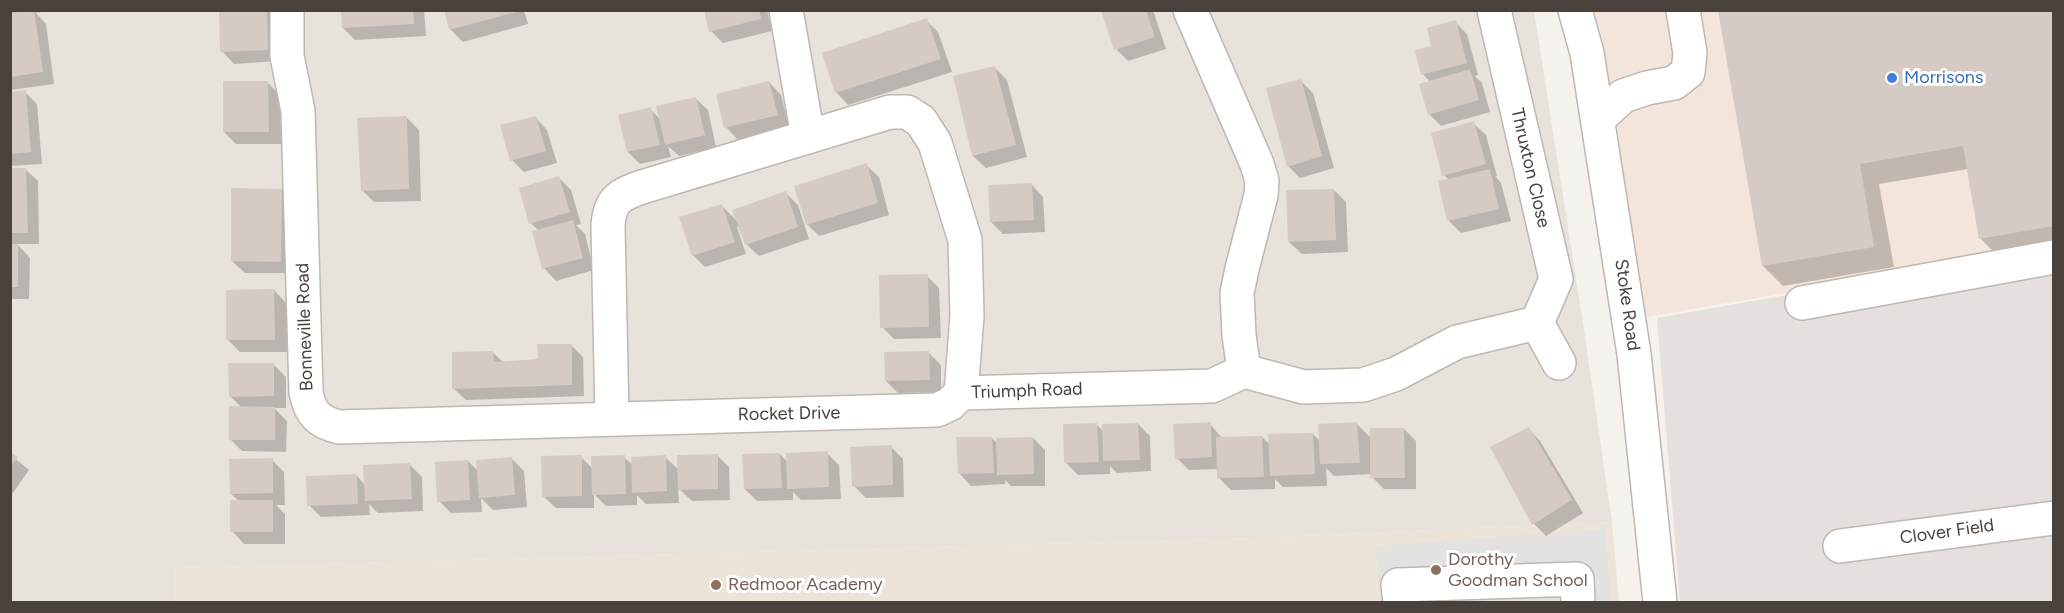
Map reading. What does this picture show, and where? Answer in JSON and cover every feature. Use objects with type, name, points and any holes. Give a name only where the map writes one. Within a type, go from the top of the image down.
[{"type":"street","name":"Bonneville Road","points":[[287,10],[287,56],[298,111],[306,392],[314,416],[321,422],[339,427],[612,418]]},
{"type":"street","points":[[786,10],[808,137]]},
{"type":"street","points":[[1190,10],[1262,181],[1262,195],[1237,293],[1244,371],[1304,387],[1363,385],[1396,374],[1457,342],[1536,323],[1559,363]]},
{"type":"street","name":"Thruxton Close","points":[[1494,10],[1556,279],[1536,323]]},
{"type":"street","name":"Stoke Road","points":[[1575,10],[1587,53],[1634,354],[1660,603]]},
{"type":"street","points":[[1598,119],[1623,96],[1674,82],[1688,72],[1690,53],[1683,10]]},
{"type":"street","name":"Triumph Road","points":[[612,418],[609,212],[614,202],[622,195],[642,187],[890,112],[907,112],[921,121],[926,128],[934,143],[966,240],[967,316],[961,393],[1212,386],[1244,371]]},
{"type":"street","points":[[1802,303],[2054,257]]},
{"type":"street","name":"Rocket Drive","points":[[612,418],[937,410],[950,404],[961,393]]},
{"type":"street","name":"Clover Field","points":[[1840,546],[2054,518]]},
{"type":"street","points":[[1400,603],[1398,585],[1577,579],[1578,603]]},
{"type":"shaded area","points":[[10,11],[1534,11],[1612,522],[1255,538],[175,568],[174,602],[11,602]]},
{"type":"shaded area","points":[[1575,11],[2053,11],[2053,247],[1629,320]]},
{"type":"shaded area","points":[[2053,248],[2053,602],[1680,602],[1657,318]]},
{"type":"shaded area","name":"Redmoor Academy","points":[[1612,522],[1619,602],[174,602],[174,568],[1255,538]]},
{"type":"shaded area","points":[[1605,529],[1611,602],[1380,602],[1376,546]]},
{"type":"building","points":[[34,10],[43,72],[10,77],[10,13]]},
{"type":"building","points":[[219,10],[267,10],[268,50],[220,52]]},
{"type":"building","points":[[341,10],[413,10],[414,24],[342,28]]},
{"type":"building","points":[[444,10],[520,10],[520,11],[449,30]]},
{"type":"building","points":[[704,10],[759,10],[761,19],[709,32]]},
{"type":"building","points":[[1101,10],[1146,10],[1155,37],[1114,50]]},
{"type":"building","name":"Morrisons","points":[[1718,10],[2054,10],[2054,226],[1979,239],[1963,146],[1860,164],[1874,247],[1762,266]]},
{"type":"building","points":[[927,18],[941,59],[835,93],[822,53]]},
{"type":"building","points":[[1456,20],[1467,63],[1421,75],[1415,50],[1431,46],[1427,28]]},
{"type":"building","points":[[995,66],[1016,145],[972,156],[953,76]]},
{"type":"building","points":[[1470,69],[1479,100],[1428,115],[1419,84]]},
{"type":"building","points":[[1301,79],[1322,156],[1287,167],[1266,88]]},
{"type":"building","points":[[223,81],[268,81],[269,132],[223,132]]},
{"type":"building","points":[[769,81],[778,115],[724,128],[716,94]]},
{"type":"building","points":[[26,90],[31,152],[10,154],[10,92]]},
{"type":"building","points":[[696,97],[705,135],[665,145],[656,106]]},
{"type":"building","points":[[651,107],[660,145],[627,152],[618,115]]},
{"type":"building","points":[[407,116],[409,189],[361,191],[357,118]]},
{"type":"building","points":[[536,116],[546,151],[510,161],[500,125]]},
{"type":"building","points":[[1474,121],[1486,164],[1442,176],[1431,133]]},
{"type":"building","points":[[867,163],[878,203],[806,225],[794,186]]},
{"type":"building","points":[[10,168],[26,168],[28,233],[10,233]]},
{"type":"building","points":[[1490,169],[1499,209],[1447,221],[1438,181]]},
{"type":"building","points":[[559,176],[570,212],[529,224],[519,188]]},
{"type":"building","points":[[1032,183],[1034,220],[990,222],[988,185]]},
{"type":"building","points":[[231,188],[282,189],[281,262],[231,261]]},
{"type":"building","points":[[1334,189],[1336,240],[1288,242],[1286,190]]},
{"type":"building","points":[[786,191],[798,227],[745,245],[732,210]]},
{"type":"building","points":[[722,204],[735,242],[692,256],[679,217]]},
{"type":"building","points":[[573,220],[583,258],[542,269],[532,231]]},
{"type":"building","points":[[10,244],[18,244],[18,287],[10,287]]},
{"type":"building","points":[[928,274],[929,327],[880,328],[879,275]]},
{"type":"building","points":[[274,289],[275,340],[226,340],[226,290]]},
{"type":"building","points":[[537,344],[572,344],[572,385],[452,389],[452,352],[493,351],[494,362],[538,359]]},
{"type":"building","points":[[929,351],[930,380],[885,381],[884,352]]},
{"type":"building","points":[[228,363],[274,363],[274,396],[229,397]]},
{"type":"building","points":[[229,406],[275,407],[275,440],[229,440]]},
{"type":"building","points":[[1211,422],[1212,457],[1175,459],[1173,424]]},
{"type":"building","points":[[1357,422],[1360,463],[1320,464],[1318,424]]},
{"type":"building","points":[[1097,423],[1099,462],[1064,463],[1063,424]]},
{"type":"building","points":[[1138,423],[1140,460],[1103,461],[1102,424]]},
{"type":"building","points":[[1529,427],[1572,500],[1532,525],[1490,447]]},
{"type":"building","points":[[1370,428],[1404,428],[1405,478],[1370,478]]},
{"type":"building","points":[[1313,433],[1315,474],[1270,476],[1268,434]]},
{"type":"building","points":[[1262,436],[1264,477],[1217,478],[1216,437]]},
{"type":"building","points":[[956,437],[992,437],[994,473],[958,474]]},
{"type":"building","points":[[1033,437],[1034,474],[997,475],[996,438]]},
{"type":"building","points":[[892,445],[893,485],[852,487],[850,447]]},
{"type":"building","points":[[828,451],[829,487],[787,489],[786,453]]},
{"type":"building","points":[[10,452],[18,457],[10,467]]},
{"type":"building","points":[[780,453],[782,488],[744,489],[742,454]]},
{"type":"building","points":[[718,454],[718,489],[678,490],[677,455]]},
{"type":"building","points":[[582,455],[582,496],[542,497],[541,456]]},
{"type":"building","points":[[625,455],[626,494],[592,495],[591,456]]},
{"type":"building","points":[[666,455],[667,491],[632,493],[631,457]]},
{"type":"building","points":[[512,457],[515,495],[479,498],[476,460]]},
{"type":"building","points":[[273,458],[273,493],[230,494],[229,459]]},
{"type":"building","points":[[468,460],[470,500],[437,502],[435,462]]},
{"type":"building","points":[[410,463],[412,499],[365,501],[363,465]]},
{"type":"building","points":[[357,474],[358,504],[307,506],[306,476]]},
{"type":"building","points":[[230,500],[273,500],[273,532],[230,532]]},
{"type":"place","name":"Morrisons","points":[[1892,78]]},
{"type":"place","name":"Dorothy Goodman School","points":[[1436,570]]},
{"type":"place","name":"Redmoor Academy","points":[[716,585]]}]
